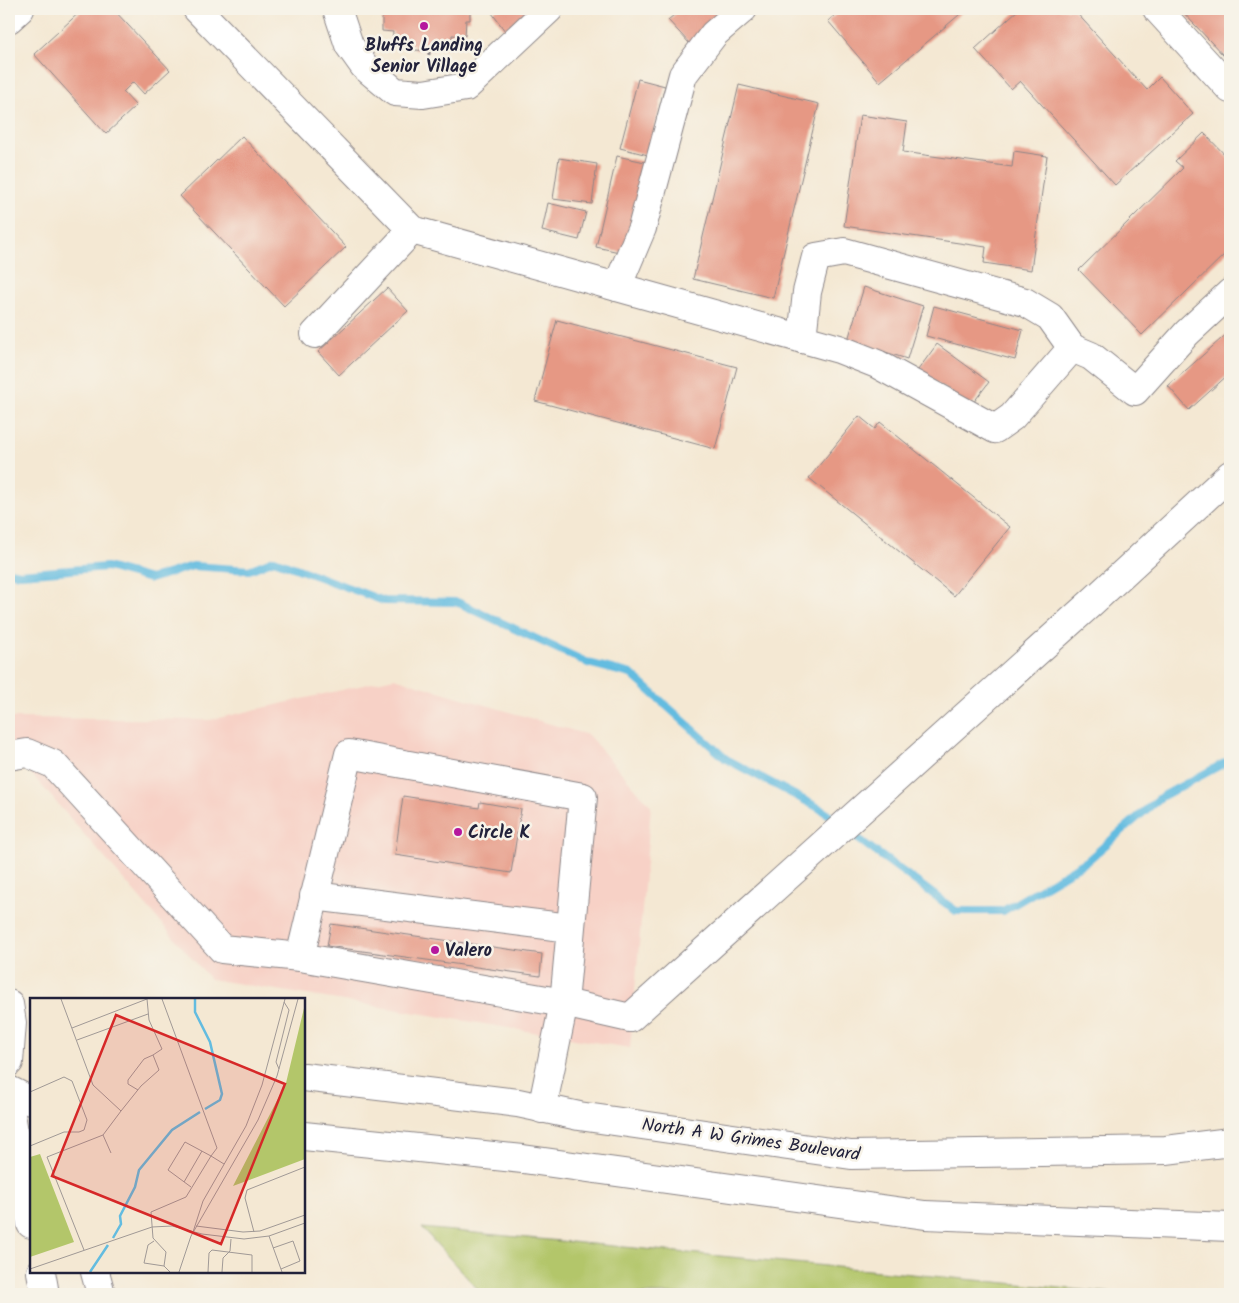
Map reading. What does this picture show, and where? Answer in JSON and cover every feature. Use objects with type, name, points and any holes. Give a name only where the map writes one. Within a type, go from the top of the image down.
[{"type":"main road","points":[[9,19],[20,9]]},
{"type":"main road","points":[[197,9],[412,230],[839,349],[877,364],[994,429],[1012,417],[1072,348]]},
{"type":"main road","points":[[337,9],[349,44],[364,66],[395,92],[423,94],[466,87],[549,9]]},
{"type":"main road","points":[[617,287],[642,228],[683,75],[714,34],[743,9]]},
{"type":"main road","points":[[1157,9],[1230,89]]},
{"type":"main road","points":[[315,334],[412,230]]},
{"type":"main road","points":[[802,339],[807,292],[816,257],[844,252],[1025,302],[1050,317],[1072,348],[1091,356],[1135,391],[1187,333],[1230,293]]},
{"type":"main road","points":[[9,756],[27,752],[53,764],[222,949],[300,957],[564,1003],[630,1018],[1076,618],[1230,475]]},
{"type":"main road","points":[[300,957],[348,754],[583,797],[564,1003],[542,1110]]},
{"type":"main road","points":[[314,896],[570,928]]},
{"type":"main road","points":[[11,1014],[30,1044]]},
{"type":"main road","points":[[9,1062],[11,1014]]},
{"type":"main road","name":"North A W Grimes Boulevard","points":[[305,1077],[518,1103],[542,1110],[851,1155],[1166,1150],[1230,1142]]},
{"type":"main road","points":[[9,1089],[30,1078]]},
{"type":"main road","points":[[9,1089],[30,1100]]},
{"type":"main road","points":[[9,1104],[30,1219]]},
{"type":"main road","points":[[305,1136],[524,1159],[925,1215],[1230,1227]]},
{"type":"main road","points":[[41,1273],[46,1294]]},
{"type":"main road","points":[[94,1273],[101,1294]]},
{"type":"path","points":[[429,51],[429,62]]},
{"type":"shaded area","points":[[394,678],[588,735],[651,806],[630,1048],[210,979],[9,748],[9,718],[210,720]]},
{"type":"green space","points":[[422,1228],[1124,1294],[482,1294]]},
{"type":"building","points":[[83,9],[113,9],[170,70],[144,94],[133,82],[123,92],[136,106],[106,134],[34,54]]},
{"type":"building","name":"Bluffs Landing Senior Village","points":[[378,9],[470,9],[470,20],[466,20],[465,36],[452,35],[452,48],[436,48],[436,51],[414,50],[414,44],[392,43],[393,32],[382,31],[382,15],[377,14]]},
{"type":"building","points":[[496,9],[529,9],[505,31],[492,13]]},
{"type":"building","points":[[681,9],[732,9],[690,44],[668,20]]},
{"type":"building","points":[[842,9],[966,9],[880,82],[828,21]]},
{"type":"building","points":[[1019,9],[1073,9],[1147,90],[1160,77],[1193,114],[1115,185],[1020,81],[1011,89],[975,49]]},
{"type":"building","points":[[1180,9],[1230,9],[1230,51],[1224,56]]},
{"type":"building","points":[[638,79],[665,86],[648,155],[620,148]]},
{"type":"building","points":[[739,85],[819,104],[773,298],[693,279]]},
{"type":"building","points":[[860,115],[907,122],[903,152],[1012,167],[1014,151],[1047,156],[1031,270],[984,263],[986,247],[844,226]]},
{"type":"building","points":[[1204,133],[1230,160],[1230,249],[1142,335],[1079,270],[1183,168],[1175,161]]},
{"type":"building","points":[[242,136],[346,247],[284,306],[180,196]]},
{"type":"building","points":[[617,156],[645,162],[624,253],[596,247]]},
{"type":"building","points":[[559,158],[597,164],[592,204],[553,199]]},
{"type":"building","points":[[548,203],[586,212],[579,240],[542,231]]},
{"type":"building","points":[[864,287],[923,306],[907,359],[848,340]]},
{"type":"building","points":[[387,288],[408,311],[339,375],[318,352]]},
{"type":"building","points":[[934,306],[1023,330],[1015,360],[926,336]]},
{"type":"building","points":[[557,320],[737,367],[715,449],[535,401]]},
{"type":"building","points":[[1230,331],[1230,373],[1189,410],[1168,386]]},
{"type":"building","points":[[937,344],[989,382],[970,407],[918,370]]},
{"type":"building","points":[[859,416],[875,429],[880,422],[1010,527],[954,596],[809,478]]},
{"type":"building","name":"Circle K","points":[[403,796],[479,808],[480,802],[521,809],[511,873],[395,855]]},
{"type":"building","name":"Valero","points":[[331,924],[542,954],[540,976],[327,946]]},
{"type":"waterway","points":[[9,572],[20,574],[107,567],[150,579],[193,566],[249,570],[274,560],[384,601],[457,602],[588,663],[631,674],[726,759],[829,815]]},
{"type":"waterway","points":[[857,838],[956,911],[1003,911],[1087,861],[1161,797],[1230,760]]},
{"type":"place","name":"Bluffs Landing Senior Village","points":[[424,26]]},
{"type":"place","name":"Circle K","points":[[458,832]]},
{"type":"place","name":"Valero","points":[[435,950]]}]
